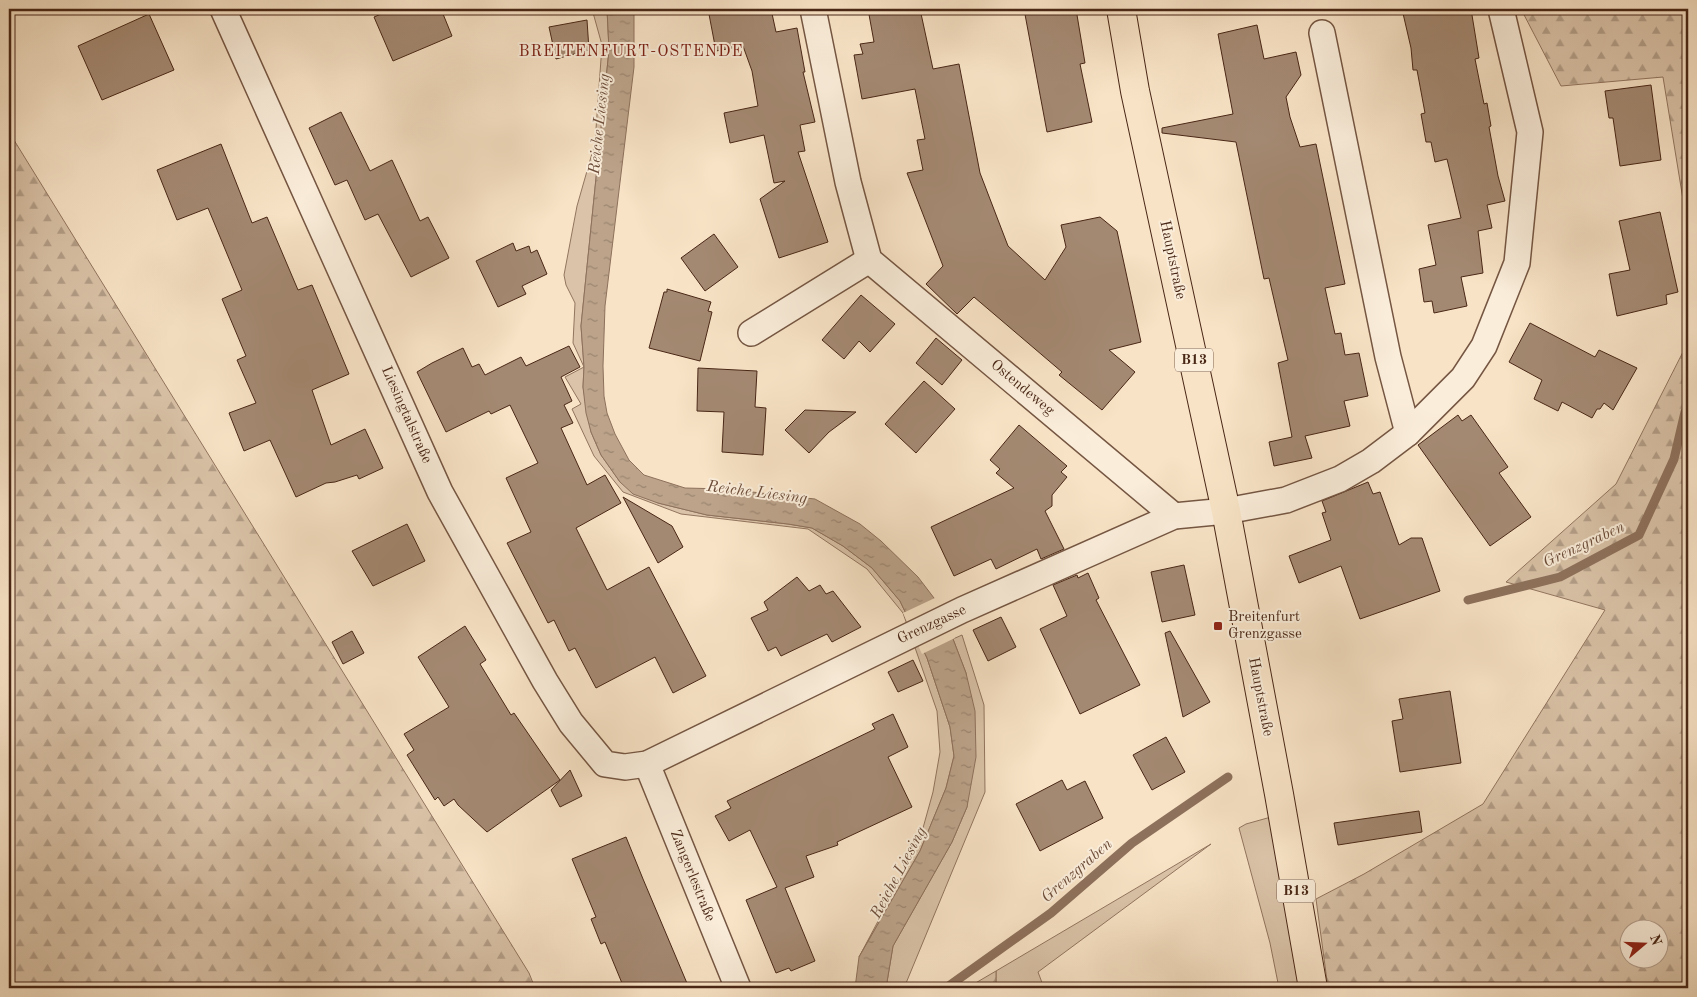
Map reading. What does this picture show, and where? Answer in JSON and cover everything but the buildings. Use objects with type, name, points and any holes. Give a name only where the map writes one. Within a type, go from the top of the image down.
[{"type":"main road","name":"Hauptstraße","points":[[1121,9],[1136,90],[1226,511],[1280,794],[1313,988]]},
{"type":"street","name":"Liesingtalstraße","points":[[223,9],[440,492],[545,682],[571,723],[604,764],[625,767],[647,764]]},
{"type":"street","points":[[751,333],[869,260],[848,182],[813,9]]},
{"type":"street","points":[[1226,511],[1286,500],[1340,479],[1371,461],[1408,433],[1463,378],[1484,346],[1518,263],[1530,132],[1501,9]]},
{"type":"street","points":[[1322,32],[1386,348],[1408,433]]},
{"type":"street","name":"Ostendeweg","points":[[869,260],[1174,516]]},
{"type":"street","name":"Grenzgasse","points":[[647,764],[962,610],[1174,516],[1226,511]]},
{"type":"street","name":"Zangerlestraße","points":[[647,764],[738,988]]},
{"type":"green space","points":[[592,9],[607,9],[609,50],[581,326],[584,367],[573,343],[575,303],[566,285],[564,275],[577,206],[595,143],[602,45]]},
{"type":"green space","points":[[1521,9],[1688,9],[1688,230],[1663,77],[1561,86]]},
{"type":"green space","points":[[9,132],[529,973],[535,988],[9,988]]},
{"type":"green space","points":[[1688,342],[1688,988],[1328,988],[1316,899],[1364,874],[1483,804],[1605,610],[1506,582],[1616,484]]},
{"type":"green space","points":[[584,367],[583,387],[591,432],[601,455],[620,482],[658,503],[707,515],[812,528],[843,546],[872,568],[900,601],[927,658],[950,727],[954,756],[946,788],[920,851],[859,957],[918,846],[933,792],[940,752],[937,711],[903,613],[867,569],[808,529],[681,514],[623,492],[594,456],[572,409],[581,404],[565,377]]},
{"type":"green space","points":[[962,635],[984,705],[985,792],[904,988],[886,988],[893,946],[952,842],[967,807],[966,673],[953,639]]},
{"type":"green space","points":[[1271,817],[1301,988],[1279,988],[1270,943],[1239,828],[1246,824]]},
{"type":"green space","points":[[1211,844],[1038,972],[1044,988],[996,988],[996,971]]},
{"type":"green space","points":[[996,971],[996,988],[967,988]]},
{"type":"water","name":"Reiche Liesing","points":[[607,9],[634,9],[634,67],[605,306],[603,366],[604,396],[607,413],[615,434],[629,460],[644,475],[685,488],[725,489],[815,499],[860,524],[881,541],[918,577],[934,598],[966,673],[975,711],[976,757],[967,807],[952,842],[893,946],[886,988],[855,988],[859,957],[920,851],[946,788],[954,756],[950,727],[927,658],[900,601],[872,568],[843,546],[812,528],[707,515],[658,503],[633,494],[620,482],[601,455],[591,432],[586,413],[583,387],[584,367],[581,326],[609,50]]},
{"type":"pier","points":[[937,597],[955,638],[922,654],[903,613]]},
{"type":"waterway","name":"Grenzgraben","points":[[1468,600],[1560,577],[1639,535],[1674,459],[1685,412],[1688,409]]},
{"type":"waterway","name":"Grenzgraben","points":[[946,988],[1051,913],[1132,843],[1228,777]]},
{"type":"place","name":"Breitenfurt Grenzgasse","points":[[1218,626]]},
{"type":"district","name":"BREITENFURT-OSTENDE","points":[[631,52]]}]
